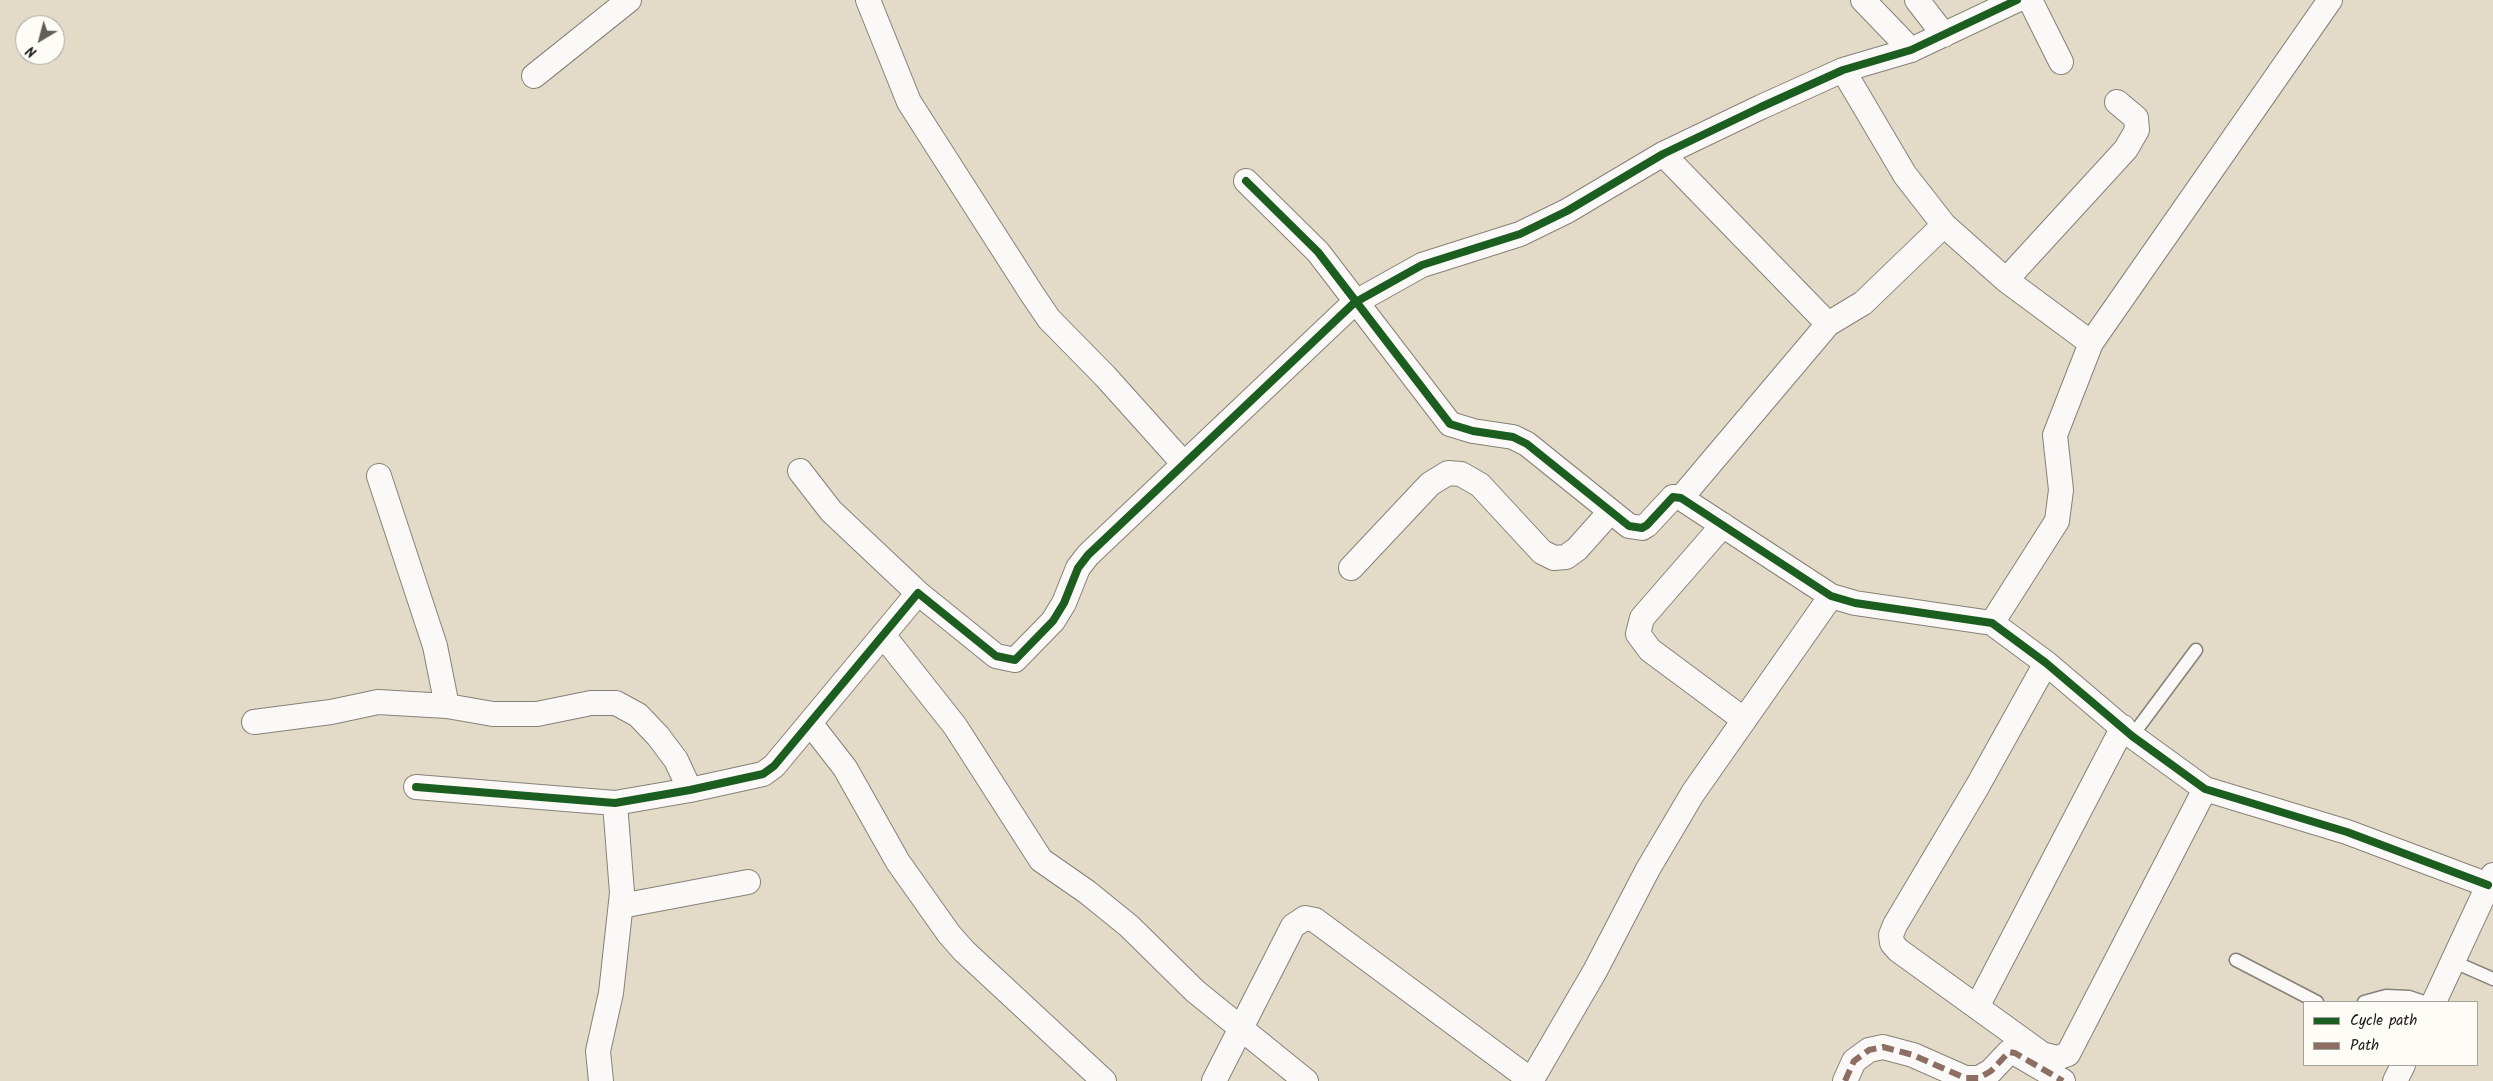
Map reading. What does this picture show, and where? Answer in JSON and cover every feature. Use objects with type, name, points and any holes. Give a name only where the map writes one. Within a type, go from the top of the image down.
[{"type":"street","points":[[534,76],[629,0]]},
{"type":"street","points":[[1863,0],[1912,50]]},
{"type":"street","points":[[1917,0],[1944,35]]},
{"type":"street","points":[[800,471],[831,511],[918,593],[996,656],[1016,660],[1053,620],[1064,602],[1078,568],[1088,554],[1354,303],[1422,265],[1520,234],[1567,211],[1663,154],[1843,70],[1912,50],[2017,0]]},
{"type":"street","points":[[2030,0],[2061,62]]},
{"type":"street","points":[[1992,623],[2057,521],[2061,490],[2055,435],[2091,344],[2330,0]]},
{"type":"street","points":[[874,2],[909,102],[1032,294],[1050,319],[1106,376],[1184,464]]},
{"type":"street","points":[[1843,70],[1905,175],[1944,225],[2006,280],[2091,344]]},
{"type":"street","points":[[2006,280],[2094,186],[2138,130],[2136,118],[2117,102]]},
{"type":"street","points":[[1663,154],[1828,324]]},
{"type":"street","points":[[1246,181],[1318,252],[1354,303],[1450,424],[1473,431],[1513,437],[1527,444],[1629,526],[1636,529],[1648,525],[1674,497],[1681,498],[1831,596],[1855,603],[1992,623],[2046,663],[2128,731],[2205,789],[2347,832],[2491,880],[2434,1001]]},
{"type":"street","points":[[1681,498],[1828,324],[1863,303],[1944,225]]},
{"type":"street","points":[[1351,568],[1430,484],[1448,473],[1461,474],[1480,486],[1542,552],[1554,558],[1566,557],[1577,549],[1610,512]]},
{"type":"street","points":[[379,476],[435,646],[446,706]]},
{"type":"street","points":[[1723,526],[1642,618],[1638,634],[1650,650],[1743,719]]},
{"type":"street","points":[[416,787],[615,803],[746,779],[769,771],[918,593]]},
{"type":"street","points":[[1214,1081],[1294,926],[1305,918],[1315,920],[1531,1081],[1595,971],[1648,869],[1693,792],[1831,596]]},
{"type":"street","points":[[884,635],[955,726],[1041,860],[1087,892],[1128,926],[1195,991],[1306,1081]]},
{"type":"street","points":[[2046,663],[1891,935],[1892,943],[1898,950],[2042,1054],[2057,1058],[2068,1054],[2205,789]]},
{"type":"street","points":[[254,722],[331,712],[378,702],[446,706],[493,714],[537,714],[591,702],[616,703],[638,714],[658,736],[676,760],[690,790]]},
{"type":"street","points":[[810,723],[845,768],[898,862],[949,934],[964,951],[1104,1081]]},
{"type":"street","points":[[1976,1006],[2128,731]]},
{"type":"street","points":[[601,1081],[598,1051],[611,993],[621,906],[622,865],[615,803]]},
{"type":"street","points":[[621,906],[748,882]]},
{"type":"street","points":[[1845,1081],[1854,1061],[1869,1050],[1883,1047],[1913,1055],[1965,1078],[1979,1078],[1991,1071],[2008,1052],[2015,1053],[2063,1081]]},
{"type":"street","points":[[2395,1081],[2402,1066]]},
{"type":"lane","points":[[2128,731],[2196,650]]},
{"type":"lane","points":[[2236,960],[2315,1001]]},
{"type":"lane","points":[[2452,961],[2493,978]]},
{"type":"lane","points":[[2368,1001],[2386,996],[2409,997],[2421,1001]]},
{"type":"marked path","points":[[1845,1081],[1854,1061],[1869,1050],[1883,1047],[1913,1055],[1965,1078],[1979,1078],[1991,1071],[2009,1052],[2015,1053],[2063,1081]]},
{"type":"cycle path","points":[[416,787],[615,803],[690,790],[763,774],[774,766],[918,593],[996,656],[1015,660],[1053,621],[1064,603],[1078,568],[1088,555],[1354,303],[1422,265],[1520,234],[1567,211],[1663,154],[1761,107],[1843,70],[1911,50],[2017,0]]},
{"type":"cycle path","points":[[1246,181],[1318,252],[1450,424],[1473,431],[1513,437],[1527,444],[1629,526],[1642,528],[1673,497],[1681,498],[1831,596],[1855,603],[1992,623],[2046,663],[2132,736],[2205,789],[2347,832],[2488,885]]}]
